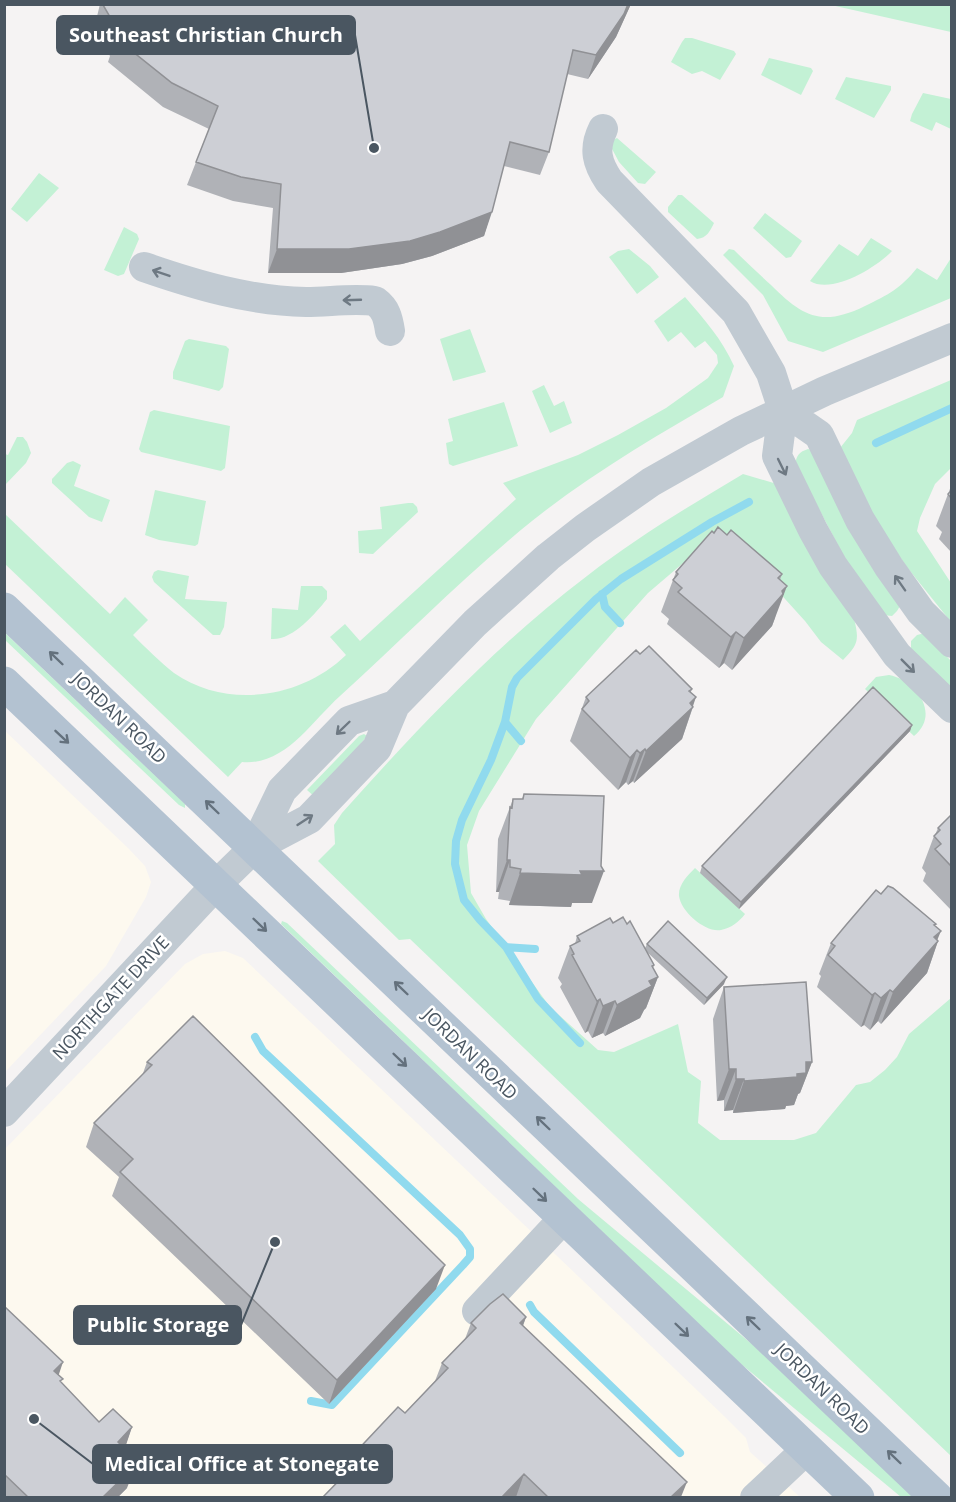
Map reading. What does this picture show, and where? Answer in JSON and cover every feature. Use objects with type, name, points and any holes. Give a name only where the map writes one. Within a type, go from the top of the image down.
[{"type":"main road","name":"JORDAN ROAD","points":[[4,609],[937,1497]]},
{"type":"main road","points":[[4,682],[858,1497]]},
{"type":"street","points":[[603,129],[597,148],[597,160],[609,182],[736,312],[771,372],[783,410],[777,456],[833,567],[897,655],[951,708]]},
{"type":"street","points":[[144,267],[182,280],[252,297],[305,302],[375,301],[387,314],[390,331]]},
{"type":"street","points":[[254,848],[309,819],[377,748],[395,705],[475,623],[548,557],[585,528],[681,464],[783,410],[951,338]]},
{"type":"street","points":[[783,410],[819,435],[860,520],[921,612],[951,643]]},
{"type":"street","points":[[888,643],[921,612]]},
{"type":"street","points":[[254,848],[282,790],[349,722],[395,705]]},
{"type":"street","name":"NORTHGATE DRIVE","points":[[4,1112],[254,848]]},
{"type":"street","points":[[477,1311],[564,1218]]},
{"type":"street","points":[[755,1497],[807,1449]]},
{"type":"shaded area","points":[[4,730],[128,848],[145,866],[151,882],[146,897],[106,966],[5,1072]]},
{"type":"shaded area","points":[[225,951],[243,958],[555,1254],[724,1416],[746,1438],[750,1452],[800,1497],[5,1497],[4,1150],[185,964],[203,954]]},
{"type":"green space","points":[[831,5],[951,5],[951,32]]},
{"type":"green space","points":[[685,38],[734,51],[736,54],[720,80],[702,71],[692,74],[671,62]]},
{"type":"green space","points":[[769,58],[811,68],[813,71],[801,95],[761,75]]},
{"type":"green space","points":[[846,77],[891,86],[891,90],[874,118],[835,99]]},
{"type":"green space","points":[[923,93],[951,99],[951,129],[936,122],[932,131],[910,121]]},
{"type":"green space","points":[[617,138],[656,172],[645,184],[638,183],[619,162],[611,147],[613,140]]},
{"type":"green space","points":[[39,173],[59,188],[27,222],[11,209]]},
{"type":"green space","points":[[678,195],[682,195],[714,223],[706,236],[697,239],[668,212],[668,207]]},
{"type":"green space","points":[[765,213],[802,241],[791,257],[786,258],[753,228]]},
{"type":"green space","points":[[124,227],[137,234],[139,239],[124,274],[118,276],[104,270]]},
{"type":"green space","points":[[871,238],[892,251],[865,271],[842,282],[819,284],[810,281],[839,244],[858,256]]},
{"type":"green space","points":[[629,249],[650,266],[659,277],[637,294],[609,257],[618,251]]},
{"type":"green space","points":[[729,249],[734,250],[793,305],[814,315],[837,316],[865,306],[894,290],[917,268],[937,280],[951,258],[951,298],[823,352],[788,341],[763,295],[723,255]]},
{"type":"green space","points":[[685,297],[706,321],[734,366],[723,397],[626,455],[555,503],[459,585],[296,740],[271,757],[242,762],[228,777],[5,564],[5,514],[110,614],[125,597],[148,620],[133,635],[174,673],[195,685],[217,692],[240,695],[263,694],[308,681],[328,670],[346,655],[330,637],[345,624],[360,641],[516,499],[503,483],[578,455],[618,435],[666,408],[708,378],[718,363],[717,355],[705,341],[695,348],[681,332],[668,342],[654,321]]},
{"type":"green space","points":[[470,329],[486,372],[453,381],[440,339]]},
{"type":"green space","points":[[189,339],[226,346],[229,349],[223,387],[219,391],[173,379],[173,372],[185,341]]},
{"type":"green space","points":[[951,380],[951,468],[935,484],[920,518],[917,531],[951,583],[951,622],[906,566],[864,503],[840,448],[852,433],[857,420]]},
{"type":"green space","points":[[544,385],[554,406],[564,401],[572,423],[550,433],[532,391]]},
{"type":"green space","points":[[504,402],[518,446],[453,466],[449,464],[446,443],[453,441],[448,419]]},
{"type":"green space","points":[[154,410],[230,426],[225,468],[221,471],[141,452],[139,449],[150,412]]},
{"type":"green space","points":[[17,437],[23,437],[31,453],[26,463],[5,485],[5,454],[8,455]]},
{"type":"green space","points":[[808,449],[814,451],[900,606],[892,616],[883,615],[847,562],[795,464],[799,454]]},
{"type":"green space","points":[[73,461],[81,465],[74,486],[110,500],[102,522],[89,517],[52,483],[52,479],[67,463]]},
{"type":"green space","points":[[743,474],[777,484],[854,618],[857,637],[852,650],[843,660],[821,642],[766,578],[716,535],[648,593],[536,719],[479,811],[467,845],[471,893],[486,919],[550,1007],[598,1050],[614,1052],[678,1024],[688,1072],[701,1081],[698,1123],[720,1140],[794,1140],[816,1133],[856,1085],[870,1082],[885,1070],[897,1057],[909,1034],[951,998],[951,1456],[410,939],[399,940],[318,861],[335,844],[334,825],[342,813],[428,719],[489,659],[553,603],[624,549]]},
{"type":"green space","points":[[155,490],[206,501],[198,544],[195,546],[159,540],[145,535]]},
{"type":"green space","points":[[413,503],[418,512],[373,554],[359,553],[358,531],[382,529],[380,507]]},
{"type":"green space","points":[[158,570],[189,576],[185,599],[227,602],[224,627],[220,635],[213,635],[154,582],[152,577]]},
{"type":"green space","points":[[301,586],[322,586],[327,591],[327,599],[310,619],[295,631],[287,636],[271,639],[272,608],[298,610]]},
{"type":"green space","points":[[4,632],[185,804],[185,808],[179,805],[5,640]]},
{"type":"green space","points":[[925,633],[951,661],[951,689],[911,649],[911,641],[917,635]]},
{"type":"green space","points":[[889,675],[908,684],[922,699],[925,718],[922,727],[914,736],[865,689],[876,677]]},
{"type":"green space","points":[[364,734],[367,736],[316,798],[307,790],[359,736]]},
{"type":"green space","points":[[695,868],[745,914],[740,920],[728,928],[715,930],[702,925],[689,915],[679,896],[680,888]]},
{"type":"green space","points":[[282,921],[287,923],[578,1199],[753,1345],[913,1497],[901,1497],[735,1359],[281,924]]},
{"type":"building","points":[[628,4],[624,14],[596,55],[573,50],[549,152],[510,142],[492,212],[410,241],[349,249],[277,249],[281,184],[241,177],[196,162],[218,106],[172,83],[117,39],[120,34],[103,5]]},
{"type":"building","points":[[718,527],[727,535],[731,530],[782,574],[778,578],[787,586],[782,591],[783,594],[744,638],[736,632],[731,637],[678,592],[682,588],[673,580],[678,574],[676,572]]},
{"type":"building","points":[[649,646],[692,689],[689,691],[696,697],[690,703],[693,707],[646,751],[645,749],[640,753],[637,750],[630,758],[582,709],[589,701],[586,697],[636,650],[640,654]]},
{"type":"building","points":[[873,687],[912,725],[741,902],[702,866]]},
{"type":"building","points":[[524,794],[604,796],[601,866],[604,871],[580,871],[582,875],[520,873],[521,869],[510,867],[510,860],[507,860],[510,807],[512,808],[513,799],[523,799]]},
{"type":"building","points":[[951,815],[951,866],[935,849],[941,844],[934,836],[940,830],[938,828]]},
{"type":"building","points":[[888,886],[936,924],[934,925],[941,931],[934,937],[938,941],[893,992],[890,990],[881,998],[875,993],[872,995],[828,955],[835,946],[831,943],[876,890],[881,894]]},
{"type":"building","points":[[623,917],[627,924],[630,921],[658,977],[649,981],[652,986],[617,1005],[615,1001],[603,1006],[600,999],[597,1001],[572,955],[574,954],[570,946],[580,941],[577,936],[610,918],[613,923]]},
{"type":"building","points":[[668,921],[727,977],[707,998],[647,944]]},
{"type":"building","points":[[806,982],[812,1062],[806,1062],[806,1073],[797,1074],[797,1077],[744,1081],[744,1079],[736,1079],[736,1069],[729,1069],[724,987]]},
{"type":"building","points":[[193,1016],[445,1265],[337,1380],[120,1172],[133,1159],[94,1123],[152,1065],[147,1062]]},
{"type":"building","points":[[503,1294],[526,1317],[520,1323],[687,1482],[671,1497],[548,1497],[524,1474],[502,1497],[323,1497],[357,1462],[351,1457],[398,1407],[405,1413],[448,1368],[442,1363],[476,1328],[471,1323]]},
{"type":"building","points":[[4,1306],[63,1362],[54,1371],[63,1379],[60,1381],[99,1422],[113,1409],[132,1427],[118,1442],[122,1446],[119,1449],[136,1465],[103,1497],[28,1497],[4,1474]]},
{"type":"waterway","points":[[876,443],[952,408]]},
{"type":"waterway","points":[[535,949],[506,947],[480,920],[464,900],[455,864],[456,841],[462,820],[491,760],[505,722],[512,687],[517,678],[596,599],[621,579],[712,522],[749,502]]},
{"type":"waterway","points":[[602,594],[605,607],[620,623]]},
{"type":"waterway","points":[[505,722],[521,741]]},
{"type":"waterway","points":[[506,947],[538,999],[580,1043]]},
{"type":"waterway","points":[[255,1037],[263,1051],[460,1235],[470,1249],[470,1257],[463,1265],[332,1405],[311,1401]]},
{"type":"waterway","points":[[530,1305],[534,1312],[680,1453]]},
{"type":"place","name":"Southeast Christian Church","points":[[374,148]]},
{"type":"place","name":"Public Storage","points":[[275,1242]]},
{"type":"place","name":"Medical Office at Stonegate","points":[[34,1419]]}]
